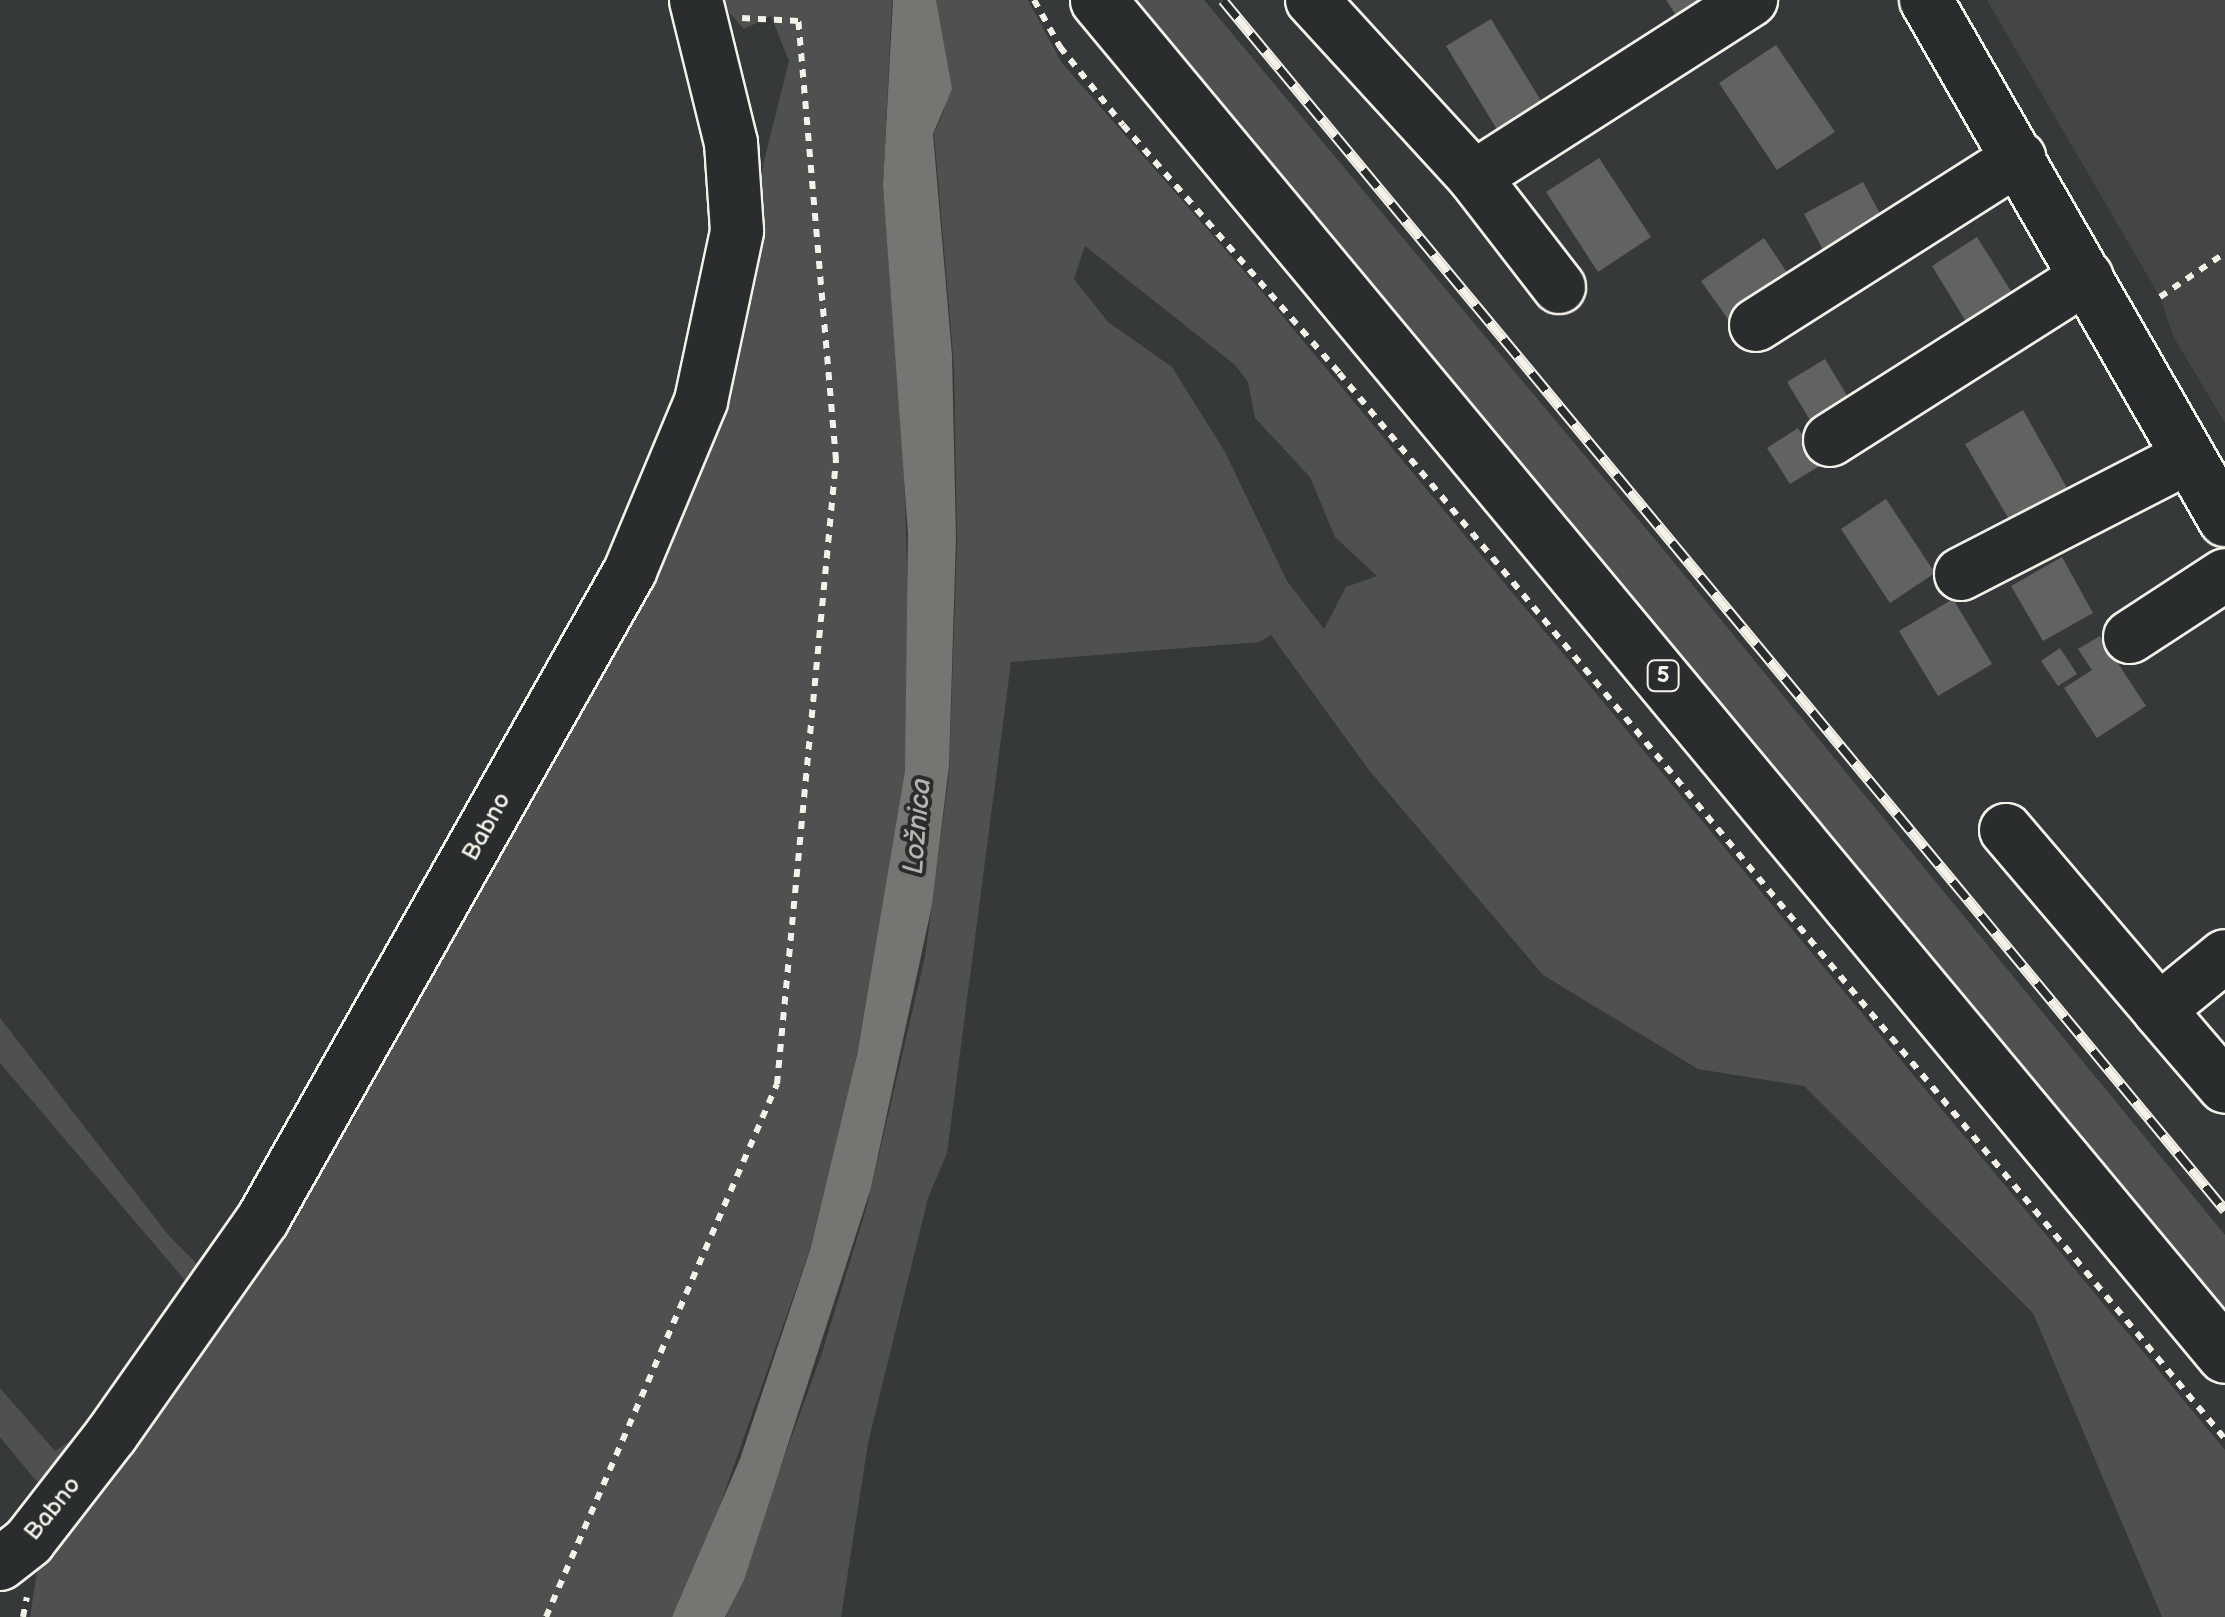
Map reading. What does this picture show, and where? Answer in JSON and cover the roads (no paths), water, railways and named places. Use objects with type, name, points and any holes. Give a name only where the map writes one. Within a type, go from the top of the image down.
[{"type":"main road","name":"5","points":[[1098,0],[2225,1355]]},
{"type":"street","points":[[1312,0],[1474,178],[1559,287]]},
{"type":"street","points":[[1474,178],[1751,0]]},
{"type":"street","points":[[1926,0],[2225,520]]},
{"type":"street","name":"Babno","points":[[0,1564],[29,1541],[112,1434],[263,1219],[630,571],[702,401],[737,230],[731,144],[712,8]]},
{"type":"street","points":[[1756,324],[2019,158]]},
{"type":"street","points":[[1830,440],[2087,277]]},
{"type":"street","points":[[1961,574],[2189,457]]},
{"type":"street","points":[[2130,637],[2225,574]]},
{"type":"street","points":[[2006,830],[2225,1087]]},
{"type":"street","points":[[2159,1010],[2225,956]]},
{"type":"water","name":"Ložnica","points":[[893,0],[936,0],[952,89],[933,134],[952,355],[956,537],[949,766],[932,905],[871,1188],[744,1580],[725,1617],[672,1617],[740,1459],[810,1250],[857,1055],[905,771],[908,534],[883,185]]},
{"type":"railway","points":[[1223,0],[2225,1210]]}]
